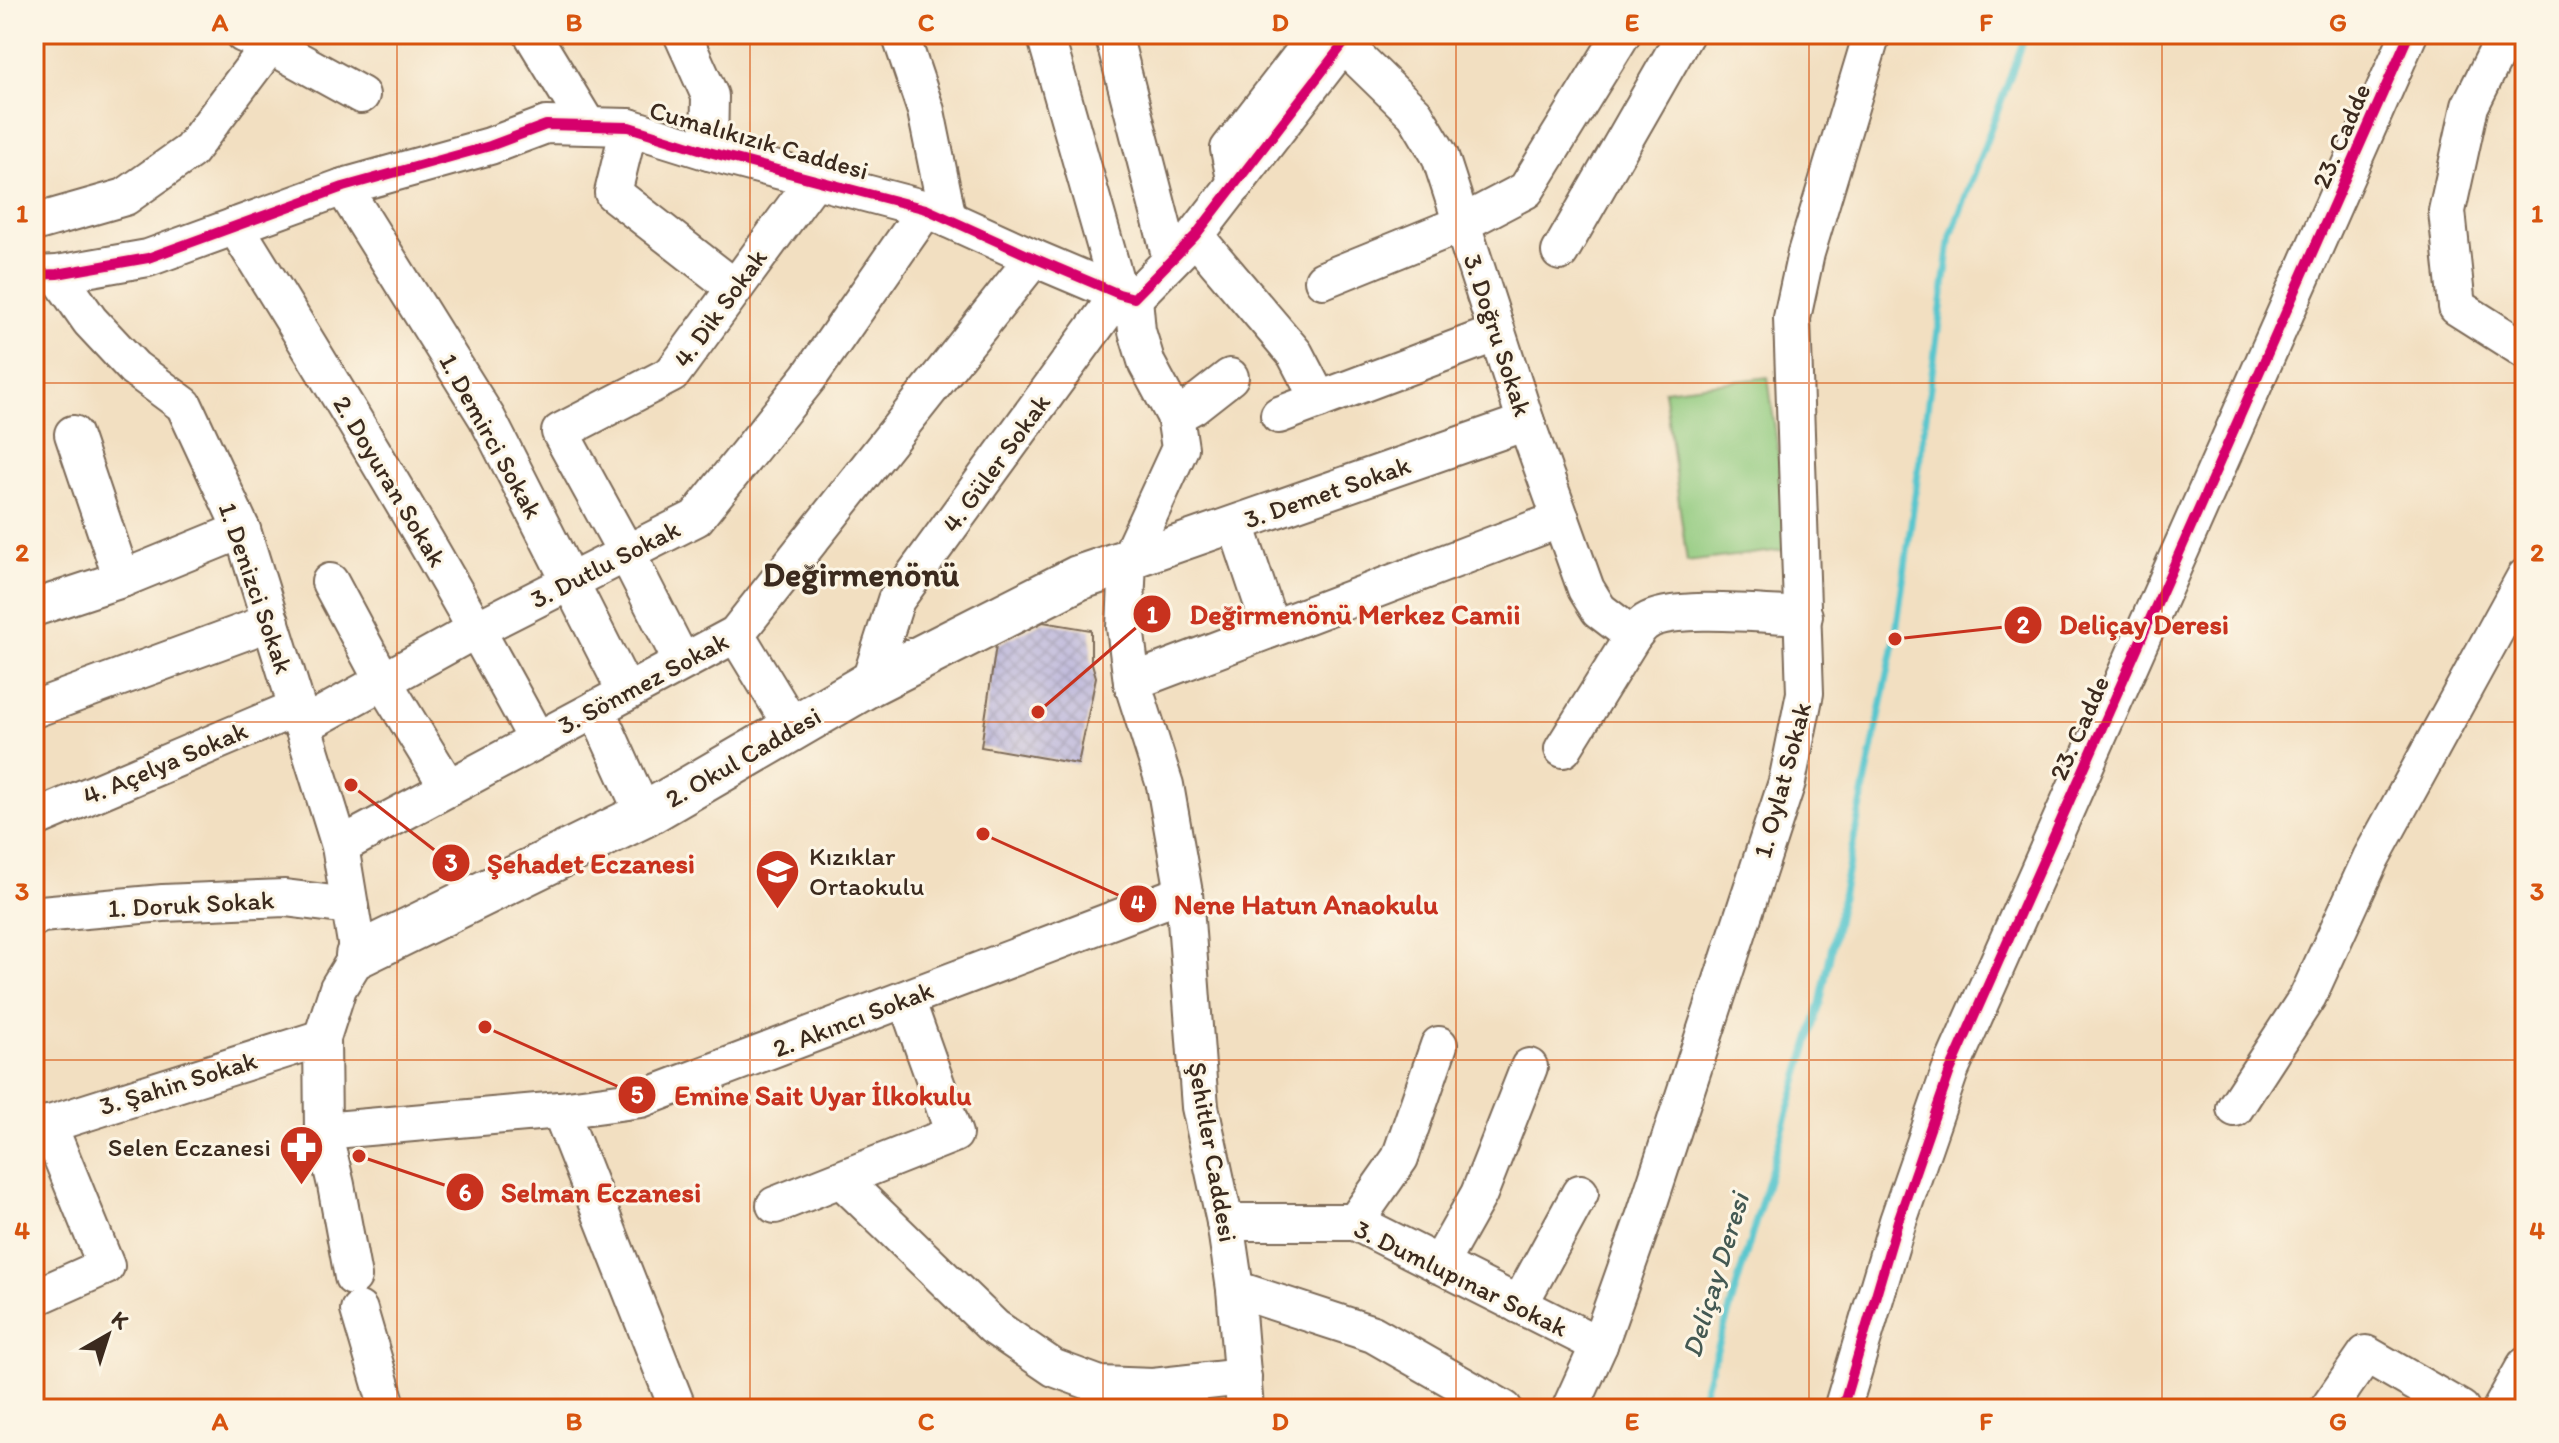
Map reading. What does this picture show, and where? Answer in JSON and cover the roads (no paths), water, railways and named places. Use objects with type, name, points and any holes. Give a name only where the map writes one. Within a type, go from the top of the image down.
[{"type":"main road","name":"2. Okul Caddesi","points":[[358,955],[644,815],[869,684],[1078,578],[1128,561]]},
{"type":"street","points":[[532,34],[588,126]]},
{"type":"street","points":[[682,34],[710,96],[709,152]]},
{"type":"street","points":[[900,34],[926,111],[937,214]]},
{"type":"street","name":"Şehitler Caddesi","points":[[1045,34],[1147,364],[1175,416],[1180,448],[1128,561],[1125,627],[1132,682],[1165,785],[1184,893],[1200,1107],[1225,1222],[1249,1399]]},
{"type":"street","points":[[1113,34],[1183,248],[1295,354],[1319,400]]},
{"type":"street","points":[[1323,280],[1461,224],[1526,190],[1622,34]]},
{"type":"street","points":[[1560,252],[1685,34]]},
{"type":"street","name":"1. Oylat Sokak","points":[[1570,1409],[1599,1345],[1650,1200],[1787,782],[1805,693],[1792,318],[1806,253],[1872,34]]},
{"type":"street","name":"23. Cadde","points":[[1842,1409],[1898,1221],[1950,1071],[2409,34]]},
{"type":"street","points":[[2506,34],[2470,106],[2447,211],[2457,307],[2525,350]]},
{"type":"street","points":[[1126,296],[1183,248],[1236,184],[1338,38]]},
{"type":"street","name":"3. Doğru Sokak","points":[[1338,38],[1415,114],[1440,156],[1526,422],[1586,589],[1599,610],[1633,636]]},
{"type":"street","points":[[34,223],[125,197],[190,151],[257,40],[361,95]]},
{"type":"street","name":"Cumalıkızık Caddesi","points":[[46,274],[148,258],[343,187],[490,146],[546,125],[629,127],[937,214],[1126,296]]},
{"type":"street","points":[[629,127],[613,193],[735,288]]},
{"type":"street","name":"4. Dik Sokak","points":[[627,554],[560,432],[672,374],[815,179]]},
{"type":"street","name":"1. Demirci Sokak","points":[[343,187],[487,418],[569,581],[611,700],[644,815]]},
{"type":"street","name":"3. Dutlu Sokak","points":[[299,717],[383,681],[569,581],[696,518],[937,214]]},
{"type":"street","name":"2. Doyuran Sokak","points":[[235,226],[374,451],[537,740]]},
{"type":"street","name":"3. Sönmez Sokak","points":[[340,846],[736,634],[1034,258]]},
{"type":"street","name":"1. Denizci Sokak","points":[[46,274],[125,359],[184,405],[242,530],[340,846],[358,955]]},
{"type":"street","name":"4. Güler Sokak","points":[[869,684],[896,600],[1126,296]]},
{"type":"street","points":[[1279,415],[1497,333]]},
{"type":"street","points":[[1175,416],[1230,377]]},
{"type":"street","name":"3. Demet Sokak","points":[[1128,561],[1526,422]]},
{"type":"street","points":[[73,434],[122,579]]},
{"type":"street","points":[[1132,682],[1561,519]]},
{"type":"street","points":[[1236,524],[1271,629]]},
{"type":"street","points":[[34,608],[122,579],[242,530]]},
{"type":"street","points":[[627,554],[682,662]]},
{"type":"street","points":[[2235,1108],[2308,996],[2371,858],[2525,577]]},
{"type":"street","points":[[330,582],[383,681],[448,787]]},
{"type":"street","points":[[1563,749],[1633,636],[1646,621],[1670,614],[1703,612],[1804,616]]},
{"type":"street","points":[[34,709],[271,622]]},
{"type":"street","points":[[736,634],[793,728]]},
{"type":"street","name":"4. Açelya Sokak","points":[[34,819],[299,717]]},
{"type":"street","name":"2. Akıncı Sokak","points":[[323,1131],[560,1110],[641,1099],[1184,893]]},
{"type":"street","name":"1. Doruk Sokak","points":[[34,918],[41,914],[163,903],[285,898],[349,906]]},
{"type":"street","points":[[358,955],[338,988],[322,1038],[323,1131],[356,1294],[388,1409]]},
{"type":"street","points":[[775,1205],[954,1134],[906,999]]},
{"type":"street","name":"3. Şahin Sokak","points":[[41,1127],[322,1038]]},
{"type":"street","points":[[1355,1222],[1400,1158],[1439,1045]]},
{"type":"street","points":[[1439,1265],[1479,1194],[1529,1067]]},
{"type":"street","points":[[560,1110],[678,1409]]},
{"type":"street","points":[[34,1298],[106,1266],[41,1127]]},
{"type":"street","points":[[842,1180],[994,1327],[1054,1368],[1100,1385],[1153,1387],[1249,1399]]},
{"type":"street","points":[[1519,1305],[1580,1193]]},
{"type":"street","name":"3. Dumlupınar Sokak","points":[[1225,1222],[1355,1222],[1599,1345]]},
{"type":"street","points":[[1235,1289],[1373,1334],[1504,1409]]},
{"type":"street","points":[[2328,1409],[2366,1354],[2461,1409]]},
{"type":"street","points":[[2501,1409],[2525,1366]]},
{"type":"waterway","name":"Deliçay Deresi","points":[[1698,1409],[1820,1004],[1895,639],[1951,236],[2026,34]]},
{"type":"place","name":"Deliçay Deresi","points":[[1895,639]]},
{"type":"place","name":"Değirmenönü Merkez Camii","points":[[1038,712]]},
{"type":"place","name":"Şehadet Eczanesi","points":[[351,785]]},
{"type":"place","name":"Nene Hatun Anaokulu","points":[[983,834]]},
{"type":"place","name":"Kızıklar Ortaokulu","points":[[778,910]]},
{"type":"place","name":"Emine Sait Uyar İlkokulu","points":[[485,1027]]},
{"type":"place","name":"Selman Eczanesi","points":[[359,1156]]},
{"type":"place","name":"Selen Eczanesi","points":[[302,1186]]},
{"type":"district","name":"Değirmenönü","points":[[861,574]]}]
